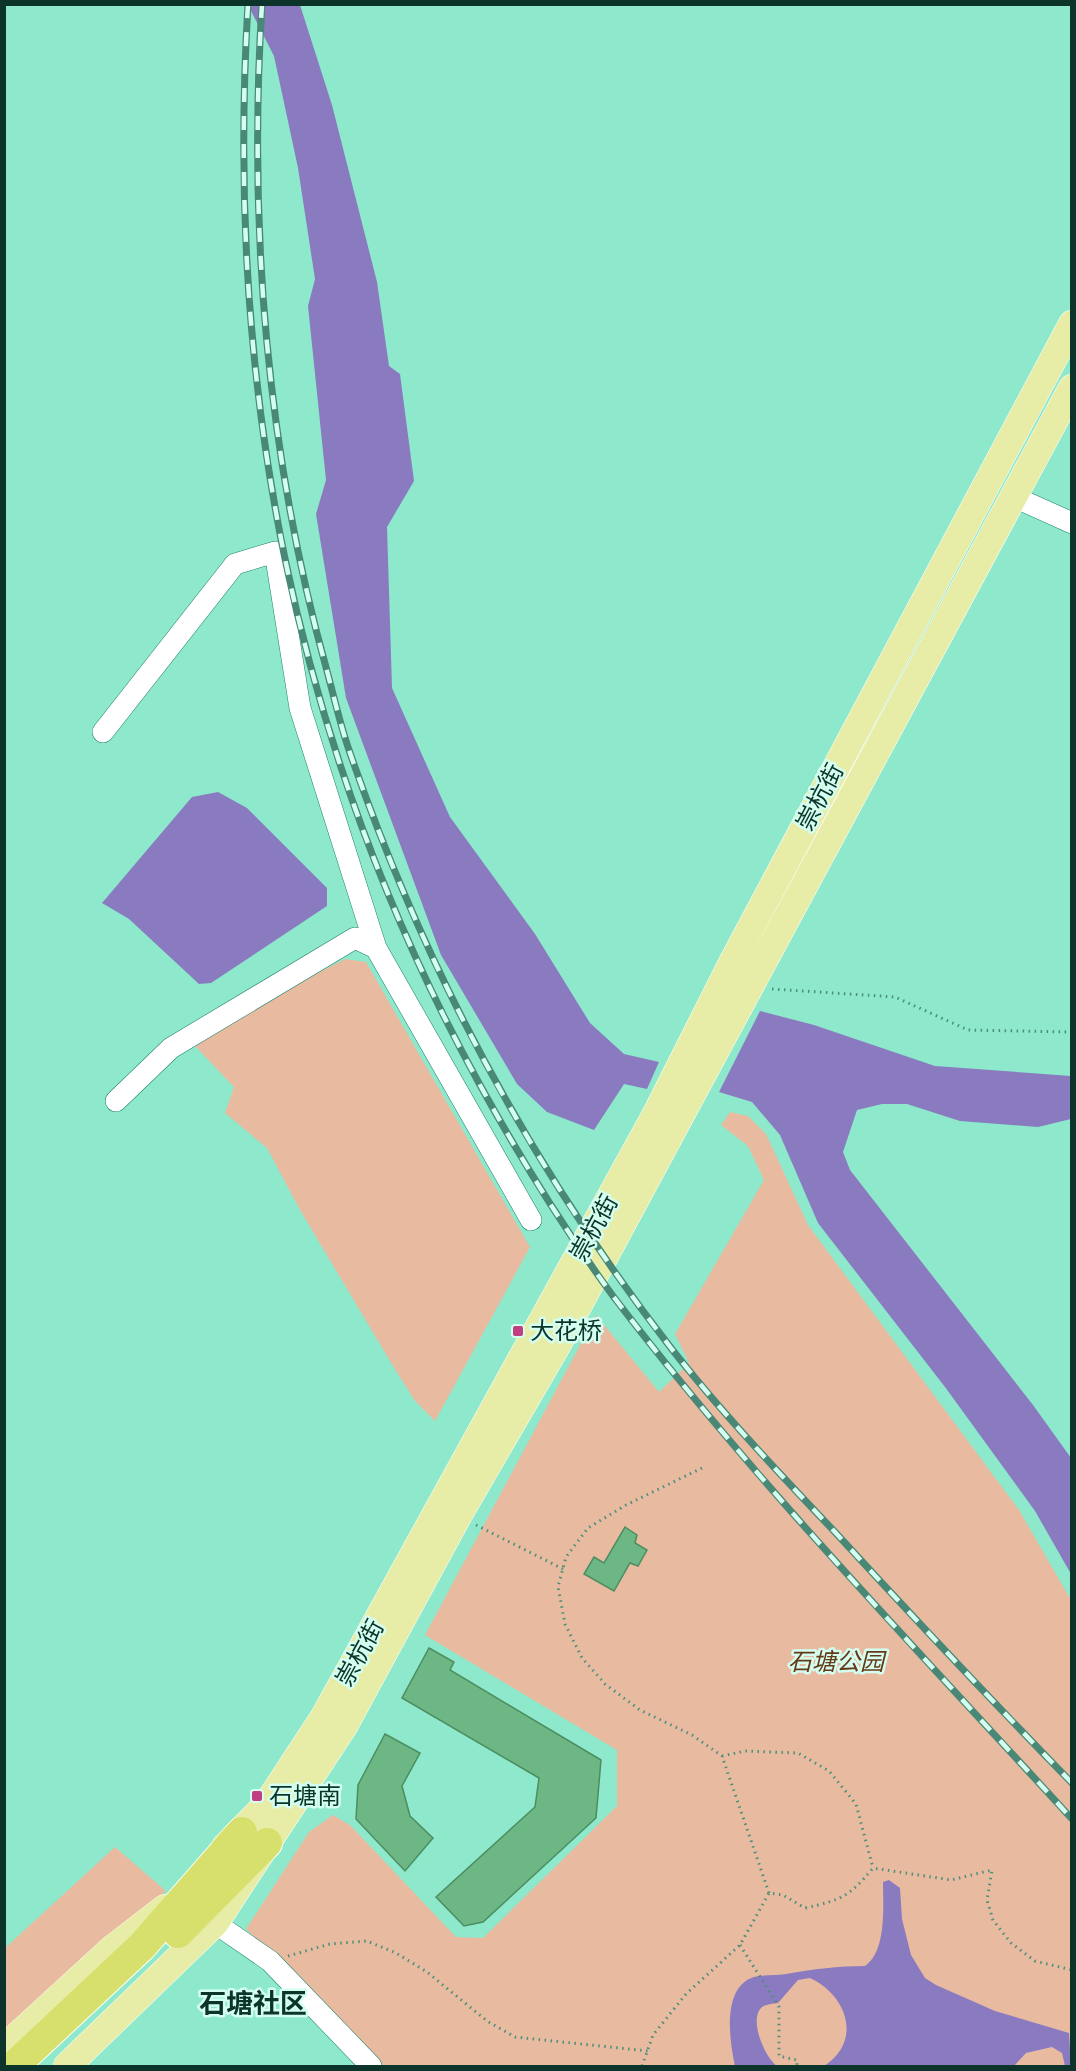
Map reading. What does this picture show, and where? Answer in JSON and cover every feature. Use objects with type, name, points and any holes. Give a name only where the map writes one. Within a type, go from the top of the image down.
[{"type":"highway","points":[[36,2067],[254,1837]]},
{"type":"highway","points":[[14,2067],[148,1950]]},
{"type":"main road","name":"崇杭街","points":[[67,2067],[215,1923],[267,1804],[324,1717],[655,1116],[728,971],[1071,324]]},
{"type":"main road","name":"崇杭街","points":[[4,2048],[112,1949],[164,1908],[201,1868],[254,1837],[303,1793],[344,1726],[458,1516],[551,1357],[1071,388]]},
{"type":"street","points":[[1012,496],[1071,523]]},
{"type":"street","points":[[103,732],[235,564],[275,552],[300,708],[376,948],[531,1220]]},
{"type":"street","points":[[116,1101],[171,1048],[355,938],[376,948]]},
{"type":"street","points":[[215,1923],[270,1961],[371,2067]]},
{"type":"path","points":[[750,986],[895,997],[968,1030],[1071,1032]]},
{"type":"path","points":[[642,2067],[653,2035],[686,1994],[740,1945],[769,1893],[722,1756],[692,1736],[640,1710],[597,1676],[582,1658],[565,1624],[558,1587],[566,1557],[588,1528],[626,1505],[702,1468]]},
{"type":"path","points":[[458,1516],[563,1569]]},
{"type":"path","points":[[722,1756],[745,1751],[798,1753],[829,1771],[856,1804],[873,1868]]},
{"type":"path","points":[[769,1893],[783,1895],[805,1908],[832,1902],[853,1892],[873,1868]]},
{"type":"path","points":[[873,1868],[951,1880],[992,1870],[987,1900],[993,1920],[1011,1943],[1035,1961],[1071,1970]]},
{"type":"path","points":[[270,1961],[330,1944],[367,1941],[396,1953],[427,1972],[487,2021],[515,2037],[648,2051]]},
{"type":"path","points":[[740,1945],[779,2007],[779,2056],[797,2060],[796,2067]]},
{"type":"green space","points":[[345,959],[366,962],[530,1247],[435,1421],[415,1401],[393,1366],[300,1210],[267,1148],[225,1113],[234,1087],[195,1046],[259,1003]]},
{"type":"green space","name":"石塘公园","points":[[730,1112],[748,1116],[766,1134],[808,1225],[1019,1510],[1071,1600],[1071,2066],[383,2066],[246,1929],[309,1832],[333,1815],[350,1825],[456,1937],[483,1938],[617,1806],[617,1750],[425,1635],[596,1315],[659,1392],[689,1363],[675,1334],[764,1180],[748,1146],[721,1125]]},
{"type":"green space","points":[[115,1847],[166,1891],[5,2037],[5,1948]]},
{"type":"shaded area","points":[[248,5],[300,5],[332,105],[377,282],[389,366],[400,374],[414,481],[387,527],[392,688],[450,817],[535,934],[590,1023],[624,1054],[659,1062],[647,1089],[624,1084],[594,1130],[547,1112],[517,1084],[441,955],[346,698],[316,514],[326,480],[308,306],[315,279],[298,168],[274,56]]},
{"type":"shaded area","points":[[218,792],[247,808],[327,888],[327,906],[211,983],[199,984],[129,919],[102,903],[192,797]]},
{"type":"shaded area","points":[[760,1011],[814,1025],[935,1066],[1071,1076],[1071,1119],[1038,1127],[960,1121],[907,1104],[882,1104],[857,1110],[843,1152],[850,1170],[1033,1405],[1071,1458],[1071,1574],[1035,1511],[945,1387],[818,1223],[780,1135],[752,1102],[719,1092]]},
{"type":"shaded area","points":[[889,1880],[900,1888],[902,1919],[911,1955],[925,1978],[995,2011],[1069,2033],[1071,2066],[1065,2066],[1062,2053],[1052,2047],[1026,2053],[1014,2066],[824,2066],[836,2056],[843,2044],[846,2019],[833,1995],[810,1978],[798,1980],[778,2003],[764,2006],[757,2015],[760,2039],[772,2062],[777,2066],[735,2066],[730,2019],[731,2007],[740,1986],[758,1976],[865,1966],[877,1950],[882,1927],[883,1882]]},
{"type":"building","points":[[625,1527],[637,1535],[635,1543],[647,1550],[638,1566],[630,1563],[614,1591],[584,1574],[594,1557],[604,1563]]},
{"type":"building","points":[[429,1648],[454,1662],[450,1670],[601,1760],[596,1818],[483,1922],[464,1926],[436,1897],[535,1807],[539,1778],[402,1698]]},
{"type":"building","points":[[385,1734],[420,1753],[402,1786],[410,1816],[433,1838],[405,1871],[356,1819],[358,1785]]},
{"type":"railway","points":[[248,4],[244,147],[248,287],[262,426],[286,562],[319,696],[362,828],[416,957],[480,1085],[511,1139],[543,1193],[613,1296],[722,1431],[779,1497],[1072,1819]]},
{"type":"railway","points":[[262,4],[258,88],[258,172],[261,257],[276,425],[306,590],[343,730],[379,831],[411,910],[485,1062],[527,1136],[620,1279],[671,1348],[771,1464],[1072,1783]]},
{"type":"place","name":"大花桥","points":[[518,1331]]},
{"type":"place","name":"石塘南","points":[[257,1796]]},
{"type":"district","name":"石塘社区","points":[[253,2004]]}]
